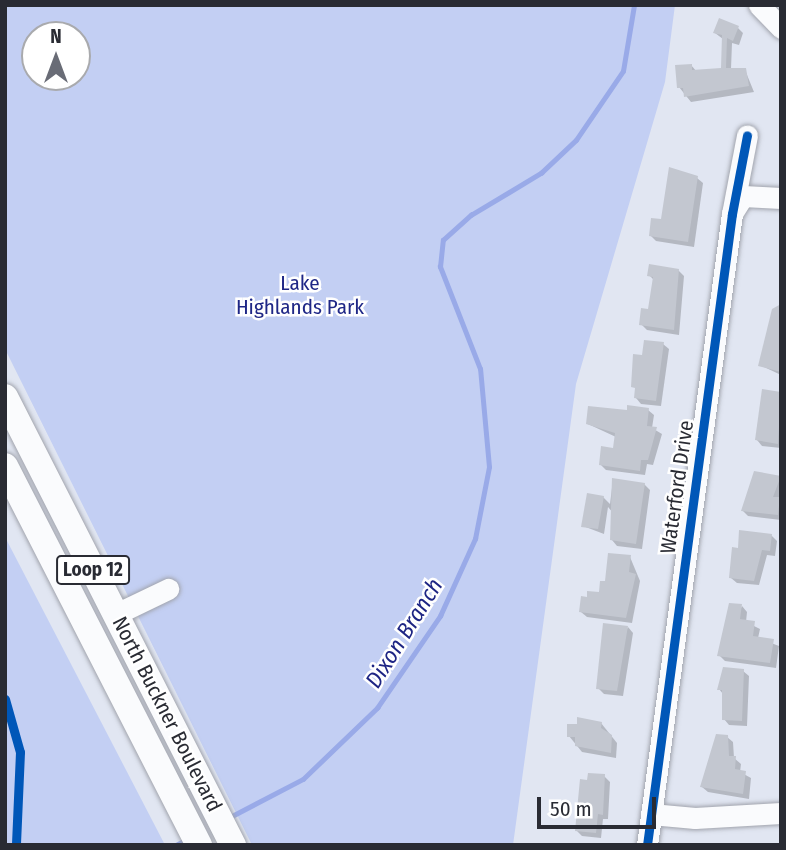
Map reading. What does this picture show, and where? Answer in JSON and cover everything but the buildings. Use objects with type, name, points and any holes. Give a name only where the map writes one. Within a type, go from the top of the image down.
[{"type":"main road","name":"North Buckner Boulevard","points":[[5,397],[233,845]]},
{"type":"main road","name":"North Buckner Boulevard","points":[[5,466],[199,845]]},
{"type":"street","points":[[759,5],[781,28]]},
{"type":"street","name":"Waterford Drive","points":[[648,845],[732,214],[747,135]]},
{"type":"street","points":[[732,214],[743,196],[781,198]]},
{"type":"street","points":[[116,614],[168,589]]},
{"type":"street","points":[[651,814],[695,818],[781,813]]},
{"type":"green space","name":"Lake Highlands Park","points":[[5,5],[675,5],[665,82],[576,384],[513,845],[252,845],[5,349]]},
{"type":"green space","points":[[5,537],[165,845],[5,845]]},
{"type":"waterway","name":"Dixon Branch","points":[[230,817],[303,779],[377,708],[440,616],[475,539],[489,467],[480,369],[440,267],[443,240],[471,215],[541,173],[576,140],[623,71],[634,5]]},
{"type":"waterway","name":"Dixon Branch","points":[[176,845],[188,839]]},
{"type":"cycle path","points":[[647,845],[732,214],[747,135]]},
{"type":"cycle path","points":[[5,699],[20,752],[16,845]]}]
